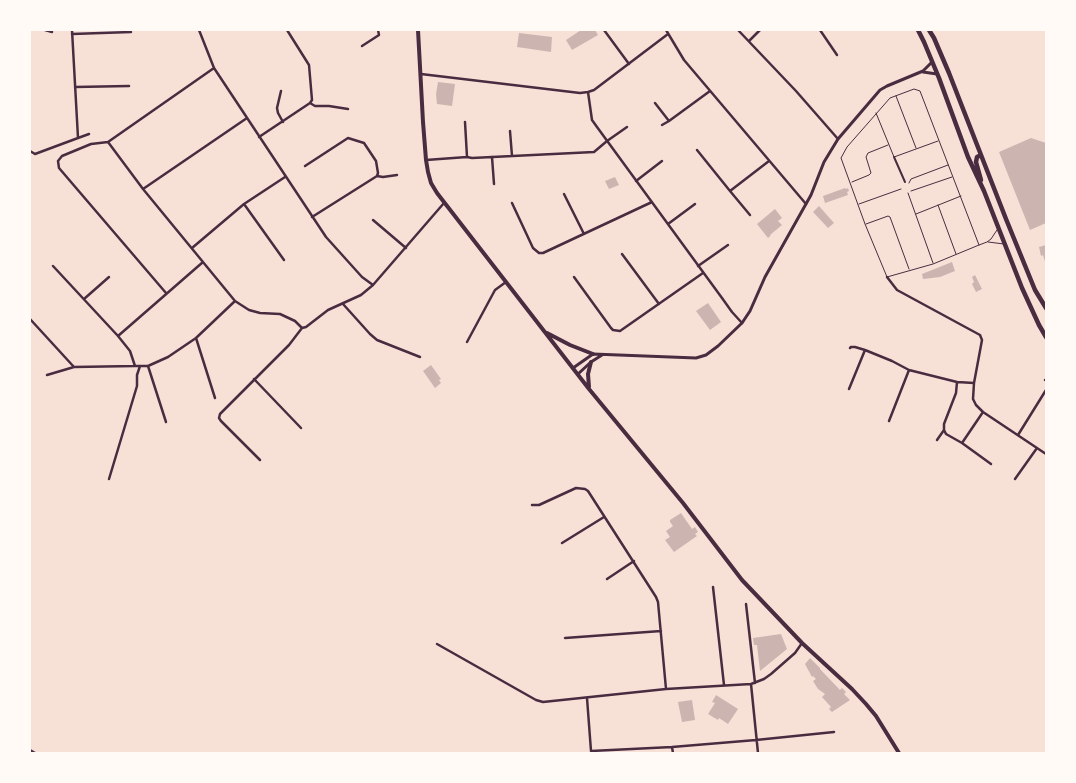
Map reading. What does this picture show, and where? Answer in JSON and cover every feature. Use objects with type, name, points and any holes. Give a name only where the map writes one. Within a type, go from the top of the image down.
[{"type":"highway","points":[[918,30],[938,74],[968,158],[984,191],[1028,303],[1046,337]]},
{"type":"highway","points":[[929,30],[949,73],[1006,219],[1036,290],[1046,308]]},
{"type":"highway","points":[[981,155],[977,157],[976,162],[984,191]]},
{"type":"main road","points":[[418,30],[426,160],[431,183],[444,203],[589,389],[683,503],[742,580],[802,643],[866,704],[876,716],[899,753]]},
{"type":"main road","points":[[545,332],[593,354]]},
{"type":"main road","points":[[589,389],[588,374],[591,362]]},
{"type":"street","points":[[45,30],[52,32]]},
{"type":"street","points":[[72,30],[78,138]]},
{"type":"street","points":[[199,30],[214,68],[312,217],[326,237],[362,277],[373,285]]},
{"type":"street","points":[[259,137],[312,100],[309,65],[287,30]]},
{"type":"street","points":[[362,46],[379,35],[378,30]]},
{"type":"street","points":[[604,30],[629,64]]},
{"type":"street","points":[[666,30],[684,60],[806,205]]},
{"type":"street","points":[[738,30],[796,91],[838,139]]},
{"type":"street","points":[[748,41],[760,30]]},
{"type":"street","points":[[820,30],[837,55]]},
{"type":"street","points":[[72,34],[131,32]]},
{"type":"street","points":[[420,74],[580,93],[588,92],[594,90],[668,34]]},
{"type":"street","points":[[923,72],[932,61]]},
{"type":"street","points":[[166,293],[59,168],[58,161],[62,156],[91,144],[108,142],[214,68]]},
{"type":"street","points":[[573,368],[593,354],[696,358],[718,346],[742,322],[750,311],[765,277],[811,195],[826,157],[838,139],[880,90],[923,72],[938,74]]},
{"type":"street","points":[[75,87],[129,86]]},
{"type":"street","points":[[281,90],[277,108],[283,122]]},
{"type":"street","points":[[662,125],[710,91]]},
{"type":"street","points":[[588,92],[592,120],[732,312],[742,322]]},
{"type":"street","points":[[310,103],[315,106],[348,109]]},
{"type":"street","points":[[655,103],[669,121]]},
{"type":"street","points":[[143,189],[247,118]]},
{"type":"street","points":[[465,122],[467,157]]},
{"type":"street","points":[[426,160],[594,152],[627,127]]},
{"type":"street","points":[[510,131],[512,156]]},
{"type":"street","points":[[30,151],[35,154],[89,134]]},
{"type":"street","points":[[305,166],[348,138],[364,143],[376,160],[377,176]]},
{"type":"street","points":[[108,142],[143,189],[235,301],[249,310],[260,313],[280,314],[295,321],[302,328]]},
{"type":"street","points":[[697,150],[750,215]]},
{"type":"street","points":[[492,157],[494,184]]},
{"type":"street","points":[[895,157],[905,182]]},
{"type":"street","points":[[636,181],[662,161]]},
{"type":"street","points":[[730,191],[769,161]]},
{"type":"street","points":[[312,217],[377,176],[397,175]]},
{"type":"street","points":[[192,248],[244,204],[285,177]]},
{"type":"street","points":[[564,194],[584,234]]},
{"type":"street","points":[[512,203],[533,248],[539,253],[543,253],[652,202]]},
{"type":"street","points":[[260,460],[221,421],[219,418],[220,414],[289,345],[302,328],[328,310],[361,295],[373,285],[444,203]]},
{"type":"street","points":[[244,204],[284,260]]},
{"type":"street","points":[[668,224],[695,204]]},
{"type":"street","points":[[373,220],[406,248]]},
{"type":"street","points":[[698,266],[728,245]]},
{"type":"street","points":[[622,254],[660,304]]},
{"type":"street","points":[[118,336],[204,262]]},
{"type":"street","points":[[53,266],[118,336],[130,351],[135,366]]},
{"type":"street","points":[[574,277],[613,330],[620,331],[703,272]]},
{"type":"street","points":[[887,276],[897,290],[980,334],[982,340],[974,383],[976,405],[1046,454]]},
{"type":"street","points":[[84,299],[108,277]]},
{"type":"street","points":[[467,342],[495,290],[506,282]]},
{"type":"street","points":[[47,375],[74,367],[148,366],[168,357],[196,338],[235,301]]},
{"type":"street","points":[[344,304],[377,340],[420,356]]},
{"type":"street","points":[[30,319],[74,367]]},
{"type":"street","points":[[196,338],[215,398]]},
{"type":"street","points":[[850,348],[855,346],[909,370],[957,382],[974,383]]},
{"type":"street","points":[[849,389],[865,350]]},
{"type":"street","points":[[578,374],[591,362],[605,354]]},
{"type":"street","points":[[109,478],[137,386],[137,375],[140,366]]},
{"type":"street","points":[[148,366],[166,422]]},
{"type":"street","points":[[889,421],[909,370]]},
{"type":"street","points":[[254,379],[301,428]]},
{"type":"street","points":[[957,382],[956,393],[944,424],[944,430],[946,434],[991,464]]},
{"type":"street","points":[[1018,435],[1046,390]]},
{"type":"street","points":[[962,443],[984,412]]},
{"type":"street","points":[[936,440],[944,430]]},
{"type":"street","points":[[1015,479],[1037,448]]},
{"type":"street","points":[[532,505],[539,505],[576,488],[588,491],[656,597],[666,689]]},
{"type":"street","points":[[562,543],[604,517]]},
{"type":"street","points":[[607,579],[634,561]]},
{"type":"street","points":[[713,587],[724,685]]},
{"type":"street","points":[[746,604],[755,683]]},
{"type":"street","points":[[565,638],[661,631]]},
{"type":"street","points":[[437,644],[536,700],[549,702],[666,689],[755,683],[764,680],[795,653],[802,643]]},
{"type":"street","points":[[750,684],[758,753]]},
{"type":"street","points":[[587,698],[592,752],[672,747],[834,732]]},
{"type":"street","points":[[672,747],[672,753]]},
{"type":"street","points":[[30,750],[35,753]]},
{"type":"lane","points":[[979,246],[920,91],[914,89],[890,98],[847,147],[841,158],[865,224],[887,276],[933,264],[979,246],[991,239],[998,227]]},
{"type":"lane","points":[[896,95],[916,149]]},
{"type":"lane","points":[[876,113],[895,157],[939,141]]},
{"type":"lane","points":[[851,183],[871,173],[866,157],[868,153],[889,145]]},
{"type":"lane","points":[[909,183],[911,179],[948,165]]},
{"type":"lane","points":[[911,191],[953,176]]},
{"type":"lane","points":[[858,205],[901,189]]},
{"type":"lane","points":[[908,193],[933,264]]},
{"type":"lane","points":[[915,214],[960,196]]},
{"type":"lane","points":[[938,205],[956,254]]},
{"type":"lane","points":[[865,224],[888,216],[890,217],[910,271]]},
{"type":"lane","points":[[987,242],[1004,244]]},
{"type":"building","points":[[581,30],[595,30],[598,35],[572,50],[566,40]]},
{"type":"building","points":[[519,33],[552,37],[551,52],[517,47]]},
{"type":"building","points":[[438,82],[455,84],[452,106],[437,104]]},
{"type":"building","points":[[1031,138],[1046,143],[1046,223],[1030,230],[999,152]]},
{"type":"building","points":[[615,177],[619,185],[609,189],[605,181]]},
{"type":"building","points":[[848,188],[848,195],[825,203],[823,196]]},
{"type":"building","points":[[819,206],[834,223],[828,228],[813,212]]},
{"type":"building","points":[[775,209],[782,218],[778,221],[782,225],[768,238],[757,224]]},
{"type":"building","points":[[1046,245],[1046,265],[1039,247]]},
{"type":"building","points":[[952,262],[955,271],[940,277],[923,279],[922,274]]},
{"type":"building","points":[[975,275],[982,289],[976,292],[972,284],[974,282],[972,277]]},
{"type":"building","points":[[708,303],[721,322],[710,330],[696,311]]},
{"type":"building","points":[[431,365],[441,379],[439,380],[441,383],[435,388],[423,371]]},
{"type":"building","points":[[681,513],[692,529],[695,527],[698,532],[695,534],[697,536],[674,552],[665,540],[670,537],[666,531],[673,526],[670,520]]},
{"type":"building","points":[[781,634],[787,649],[760,671],[757,645],[754,645],[753,638]]},
{"type":"building","points":[[810,658],[840,690],[842,688],[846,692],[844,694],[850,700],[832,712],[829,709],[831,707],[822,697],[825,694],[818,689],[813,681],[816,679],[812,677],[805,664]]},
{"type":"building","points":[[716,695],[738,709],[728,724],[708,714],[715,703],[712,702]]},
{"type":"building","points":[[692,700],[695,720],[682,722],[678,702]]}]
